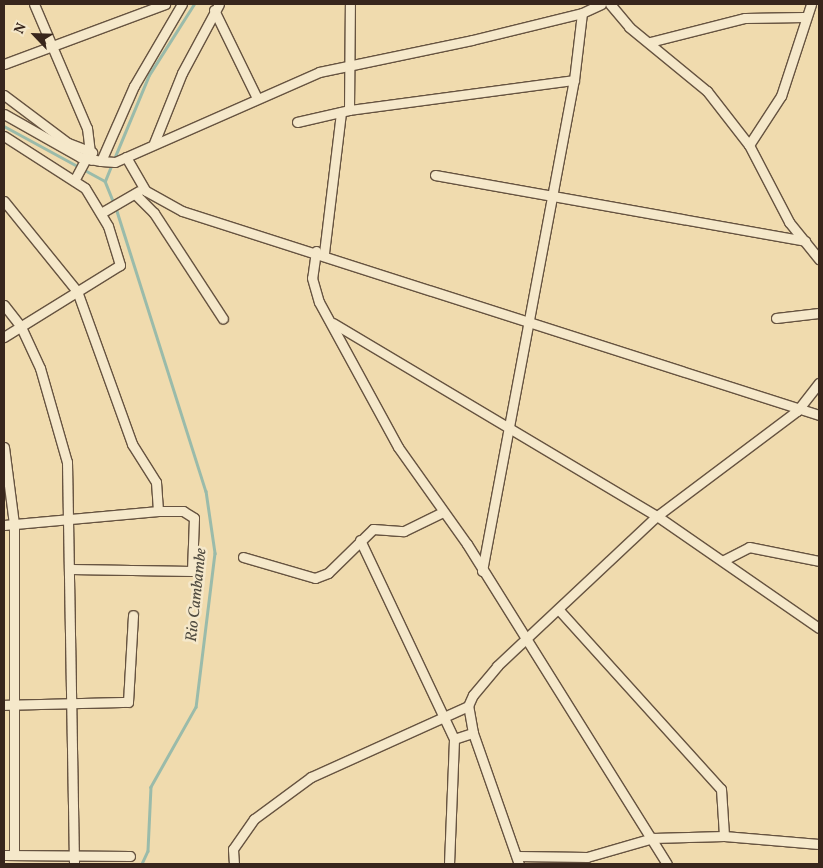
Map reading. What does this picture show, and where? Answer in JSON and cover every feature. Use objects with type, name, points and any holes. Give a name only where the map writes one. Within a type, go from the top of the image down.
[{"type":"street","points":[[34,4],[87,128],[88,158],[76,176]]},
{"type":"street","points":[[4,64],[165,4]]},
{"type":"street","points":[[101,161],[134,86],[182,4]]},
{"type":"street","points":[[350,4],[352,66],[315,290],[398,448],[482,571],[654,838],[667,864]]},
{"type":"street","points":[[4,114],[88,158],[101,161],[126,157],[302,78],[582,13],[601,4]]},
{"type":"street","points":[[610,4],[629,27],[650,42],[707,91],[749,145],[788,222],[819,260]]},
{"type":"street","points":[[749,145],[781,96],[804,17],[811,4]]},
{"type":"street","points":[[216,7],[257,98]]},
{"type":"street","points":[[154,143],[182,73],[216,7]]},
{"type":"street","points":[[482,571],[506,428],[574,80],[582,13]]},
{"type":"street","points":[[650,42],[745,18],[804,17]]},
{"type":"street","points":[[297,122],[345,111],[574,80]]},
{"type":"street","points":[[4,95],[88,158]]},
{"type":"street","points":[[4,136],[76,176],[104,211],[120,265],[4,337]]},
{"type":"street","points":[[126,157],[143,187],[182,211],[320,252],[797,410],[819,415]]},
{"type":"street","points":[[435,175],[805,241]]},
{"type":"street","points":[[104,211],[136,194],[143,187]]},
{"type":"street","points":[[136,194],[154,213],[223,319]]},
{"type":"street","points":[[4,201],[77,291],[132,444],[156,482],[158,511]]},
{"type":"street","points":[[4,304],[21,327],[62,434],[70,521],[74,864]]},
{"type":"street","points":[[776,318],[819,313]]},
{"type":"street","points":[[332,323],[657,516],[724,560],[819,628]]},
{"type":"street","points":[[234,864],[233,850],[270,805],[311,776],[468,706],[497,666],[560,610],[657,516],[797,410],[819,383]]},
{"type":"street","points":[[4,447],[14,524],[14,854]]},
{"type":"street","points":[[4,525],[70,521],[158,511],[183,511],[194,518],[194,570],[71,569]]},
{"type":"street","points":[[243,557],[315,578],[328,573],[373,529],[404,531],[443,512]]},
{"type":"street","points":[[360,540],[441,717],[454,739],[449,864]]},
{"type":"street","points":[[724,560],[749,547],[819,562]]},
{"type":"street","points":[[560,610],[721,789],[724,836]]},
{"type":"street","points":[[4,705],[128,702],[132,615]]},
{"type":"street","points":[[468,706],[473,733],[518,860],[587,857],[654,838],[724,836],[819,844]]},
{"type":"street","points":[[454,739],[473,733]]},
{"type":"street","points":[[4,855],[74,853],[130,856]]},
{"type":"waterway","points":[[114,159],[149,75],[194,4]]},
{"type":"waterway","points":[[4,126],[105,181]]},
{"type":"waterway","points":[[105,181],[112,164]]},
{"type":"waterway","name":"Rio Cambambe","points":[[105,181],[114,203]]},
{"type":"waterway","name":"Rio Cambambe","points":[[116,208],[206,491],[215,553],[196,707],[151,787],[148,851],[142,864]]}]
